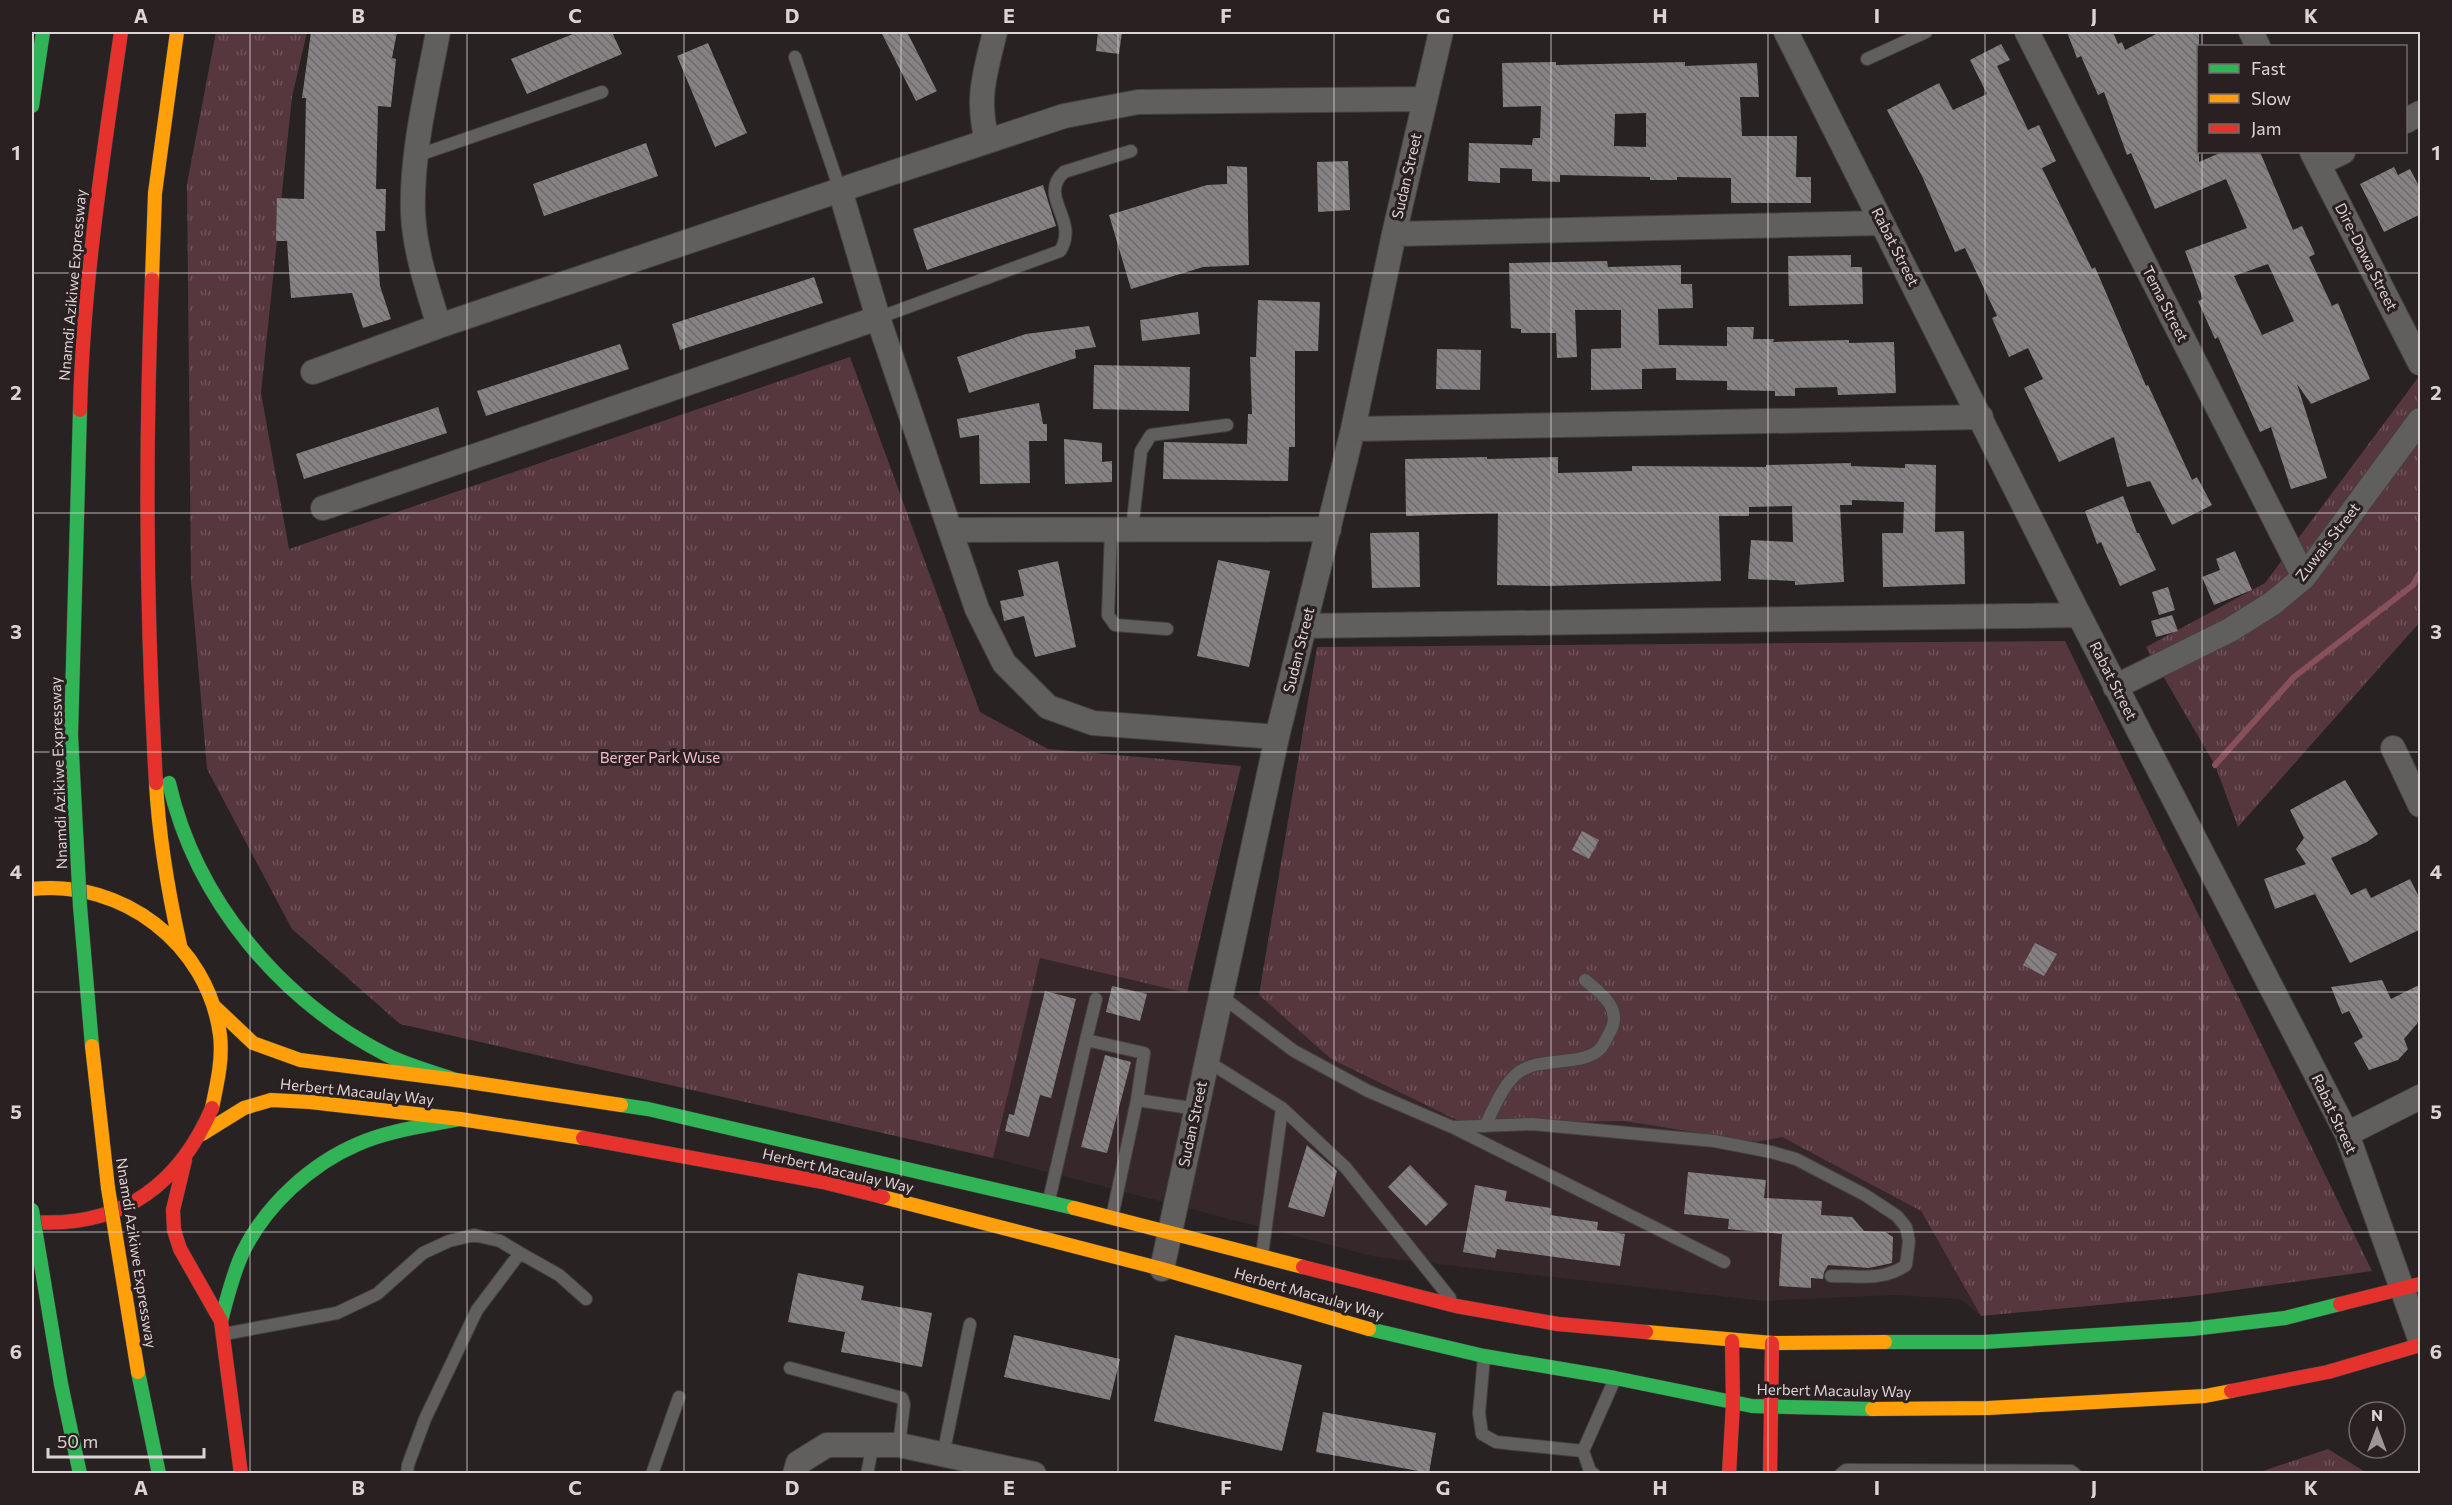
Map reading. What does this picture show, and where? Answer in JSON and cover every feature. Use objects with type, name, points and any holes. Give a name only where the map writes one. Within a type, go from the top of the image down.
[{"type":"main road","points":[[32,106],[43,32]]},
{"type":"main road","name":"Nnamdi Azikiwe Expressway","points":[[121,32],[98,197],[81,363],[71,735],[78,876],[90,1025],[108,1188],[138,1372],[159,1473]]},
{"type":"main road","points":[[177,32],[155,193],[149,350],[149,537],[152,722],[158,826],[165,880],[180,945]]},
{"type":"main road","points":[[152,722],[180,823],[203,874],[227,915],[256,953],[287,984],[352,1035],[389,1056],[456,1080]]},
{"type":"main road","points":[[32,889],[51,886],[99,893],[143,913],[180,945],[200,974],[214,1008],[221,1050],[217,1093],[202,1134],[185,1160],[150,1193],[107,1215],[59,1224],[32,1222]]},
{"type":"main road","name":"Herbert Macaulay Way","points":[[214,1008],[253,1043],[300,1060],[456,1080],[648,1109],[1049,1202],[1456,1305],[1558,1324],[1772,1343],[1984,1342],[2192,1329],[2285,1318],[2411,1286]]},
{"type":"main road","name":"Herbert Macaulay Way","points":[[202,1134],[244,1108],[272,1100],[310,1102],[460,1119],[645,1148],[823,1182],[1162,1269],[1397,1337],[1484,1356],[1615,1378],[1733,1404],[1814,1409],[1988,1408],[2205,1396],[2328,1372],[2421,1345]]},
{"type":"main road","points":[[241,1473],[222,1327],[236,1267],[248,1242],[274,1208],[326,1161],[359,1144],[460,1119]]},
{"type":"main road","points":[[185,1160],[173,1210],[174,1230],[180,1249],[222,1327]]},
{"type":"main road","points":[[32,1210],[61,1384],[80,1473]]},
{"type":"main road","points":[[1729,1473],[1733,1404],[1732,1341]]},
{"type":"main road","points":[[1770,1473],[1772,1343]]},
{"type":"street","points":[[438,32],[416,156],[413,215],[420,263],[439,326]]},
{"type":"street","points":[[987,141],[981,116],[981,89],[995,32]]},
{"type":"street","name":"Sudan Street","points":[[1162,1269],[1277,737],[1353,429],[1394,234],[1441,32]]},
{"type":"street","name":"Rabat Street","points":[[1786,32],[2115,687],[2347,1134],[2411,1286],[2421,1339]]},
{"type":"street","name":"Tema Street","points":[[2027,32],[2304,577]]},
{"type":"street","points":[[313,372],[439,326],[1064,116],[1138,102],[1424,99]]},
{"type":"street","points":[[2407,120],[2421,113]]},
{"type":"street","points":[[2315,158],[2338,153]]},
{"type":"street","name":"Dire-Dawa Street","points":[[2315,158],[2421,363]]},
{"type":"street","points":[[840,190],[878,318],[977,609],[1004,663],[1048,707],[1093,723],[1277,737]]},
{"type":"street","points":[[1394,234],[1882,223]]},
{"type":"street","points":[[323,508],[878,318]]},
{"type":"street","points":[[1353,429],[1980,417]]},
{"type":"street","name":"Zuwais Street","points":[[2115,687],[2230,630],[2273,603],[2304,577],[2421,420]]},
{"type":"street","points":[[950,530],[1329,529]]},
{"type":"street","points":[[1304,626],[2079,615]]},
{"type":"street","points":[[2393,748],[2421,805]]},
{"type":"street","points":[[2347,1134],[2421,1097]]},
{"type":"street","points":[[795,1473],[798,1463],[826,1445],[873,1444],[899,1445],[1029,1473]]},
{"type":"lane","points":[[1867,58],[1926,32]]},
{"type":"lane","points":[[795,57],[840,190]]},
{"type":"lane","points":[[416,156],[602,92]]},
{"type":"lane","points":[[878,318],[1060,251],[1067,241],[1066,228],[1053,191],[1055,180],[1064,172],[1131,151]]},
{"type":"lane","points":[[1167,629],[1115,625],[1110,621],[1108,615],[1122,529],[1141,451],[1150,435],[1227,425]]},
{"type":"lane","points":[[1485,1126],[1511,1079],[1521,1070],[1536,1064],[1590,1056],[1601,1048],[1613,1027],[1614,1012],[1607,999],[1586,980]]},
{"type":"lane","points":[[1221,996],[1294,1051],[1368,1091],[1452,1127],[1724,1262]]},
{"type":"lane","points":[[1049,1202],[1096,999]]},
{"type":"lane","points":[[1086,1040],[1144,1053],[1137,1100],[1112,1218]]},
{"type":"lane","points":[[1207,1061],[1282,1108],[1346,1168],[1456,1305]]},
{"type":"lane","points":[[1137,1100],[1197,1109]]},
{"type":"lane","points":[[1261,1256],[1282,1108]]},
{"type":"lane","points":[[1452,1127],[1532,1124],[1714,1142],[1796,1159],[1898,1216],[1906,1227],[1909,1241],[1906,1265],[1896,1273],[1883,1276],[1831,1276]]},
{"type":"lane","points":[[222,1327],[337,1313],[376,1294],[423,1253],[449,1241],[474,1235],[500,1241],[559,1275],[586,1299]]},
{"type":"lane","points":[[407,1473],[424,1419],[477,1310],[520,1253]]},
{"type":"lane","points":[[943,1455],[970,1324]]},
{"type":"lane","points":[[1484,1356],[1479,1413],[1482,1434],[1496,1442],[1583,1451]]},
{"type":"lane","points":[[790,1368],[902,1398],[904,1404],[899,1445]]},
{"type":"lane","points":[[1594,1473],[1590,1471],[1583,1451],[1615,1378]]},
{"type":"lane","points":[[652,1473],[679,1397]]},
{"type":"lane","points":[[867,1473],[873,1444]]},
{"type":"lane","points":[[1841,1473],[1846,1470],[2072,1471],[2075,1473]]},
{"type":"shaded area","points":[[1040,958],[1187,993],[1259,995],[1331,1059],[1465,1124],[1624,1121],[1756,1142],[1782,1137],[1921,1211],[1981,1316],[1960,1299],[1895,1295],[1763,1301],[1376,1257],[993,1158]]},
{"type":"green space","name":"Berger Park Wuse","points":[[216,32],[307,32],[292,97],[261,393],[289,549],[850,357],[980,712],[1048,749],[1241,766],[1187,993],[1040,958],[993,1158],[400,1024],[292,929],[207,769],[191,582],[187,184]]},
{"type":"green space","points":[[2420,375],[2420,622],[2238,827],[2215,765],[2146,647],[2265,583]]},
{"type":"green space","points":[[2065,641],[2372,1271],[2185,1297],[1981,1316],[1921,1211],[1782,1137],[1756,1142],[1624,1121],[1465,1124],[1331,1059],[1259,995],[1317,647]]},
{"type":"green space","points":[[2328,1449],[2367,1473],[2257,1473]]},
{"type":"building","points":[[311,32],[397,32],[392,58],[396,59],[391,107],[378,106],[376,189],[386,189],[385,231],[376,231],[380,286],[391,319],[363,328],[352,293],[291,298],[287,241],[276,241],[277,198],[304,199],[306,98],[302,98]]},
{"type":"building","points":[[578,32],[612,32],[622,54],[527,94],[511,59]]},
{"type":"building","points":[[881,32],[907,32],[937,91],[916,101]]},
{"type":"building","points":[[1098,32],[1122,32],[1119,54],[1096,51]]},
{"type":"building","points":[[2067,32],[2113,32],[2118,44],[2122,42],[2125,50],[2160,32],[2199,32],[2197,153],[2199,153],[2199,162],[2220,153],[2260,153],[2293,230],[2302,226],[2315,254],[2309,257],[2332,306],[2338,303],[2370,379],[2311,404],[2297,384],[2327,478],[2291,489],[2271,427],[2260,432],[2218,337],[2215,339],[2198,301],[2203,299],[2185,251],[2247,228],[2226,179],[2155,209],[2131,153],[2127,155],[2104,92],[2098,95],[2081,56],[2077,58]],"holes":[[[2268,264],[2294,321],[2262,335],[2234,276]]]},
{"type":"building","points":[[708,43],[747,133],[715,147],[677,56]]},
{"type":"building","points":[[2001,44],[2010,60],[1997,66],[2028,130],[2039,125],[2056,161],[2042,168],[2092,269],[2095,267],[2146,386],[2148,385],[2192,480],[2197,477],[2212,505],[2172,525],[2150,481],[2127,487],[2114,437],[2059,462],[2024,388],[2043,379],[2028,348],[2009,357],[1992,318],[1997,316],[1965,248],[1955,252],[1922,176],[1887,110],[1939,83],[1953,110],[1987,94],[1970,60]]},
{"type":"building","points":[[1556,62],[1556,65],[1685,62],[1685,66],[1757,63],[1759,97],[1740,97],[1742,136],[1797,136],[1796,177],[1811,177],[1811,203],[1731,203],[1731,178],[1677,177],[1677,180],[1650,180],[1650,177],[1560,175],[1560,182],[1532,181],[1532,169],[1500,168],[1500,183],[1468,181],[1469,143],[1532,145],[1533,138],[1540,138],[1541,106],[1503,107],[1502,63]],"holes":[[[1646,113],[1646,147],[1614,146],[1615,114]]]},
{"type":"building","points":[[646,143],[658,176],[544,216],[533,184]]},
{"type":"building","points":[[1348,161],[1350,210],[1318,212],[1317,162]]},
{"type":"building","points":[[1227,166],[1247,167],[1249,265],[1203,267],[1131,289],[1109,215],[1207,185],[1227,184]]},
{"type":"building","points":[[2394,167],[2398,175],[2410,169],[2421,190],[2421,214],[2384,232],[2360,184]]},
{"type":"building","points":[[1043,185],[1056,226],[927,270],[913,229]]},
{"type":"building","points":[[1851,255],[1851,267],[1862,267],[1863,304],[1789,306],[1788,256]]},
{"type":"building","points":[[1607,261],[1608,267],[1681,265],[1681,284],[1692,284],[1693,308],[1658,309],[1659,345],[1727,346],[1727,327],[1754,327],[1753,339],[1774,339],[1773,342],[1849,340],[1849,343],[1894,342],[1896,393],[1838,395],[1837,387],[1795,388],[1795,396],[1775,396],[1775,391],[1727,390],[1727,381],[1676,380],[1676,368],[1642,369],[1642,389],[1591,390],[1591,349],[1621,348],[1621,310],[1575,310],[1577,357],[1557,358],[1556,333],[1521,333],[1521,329],[1511,328],[1509,263]]},
{"type":"building","points":[[814,277],[823,303],[680,350],[672,324]]},
{"type":"building","points":[[1258,300],[1320,302],[1318,351],[1295,351],[1295,447],[1289,447],[1288,481],[1163,479],[1164,442],[1247,444],[1248,414],[1252,414],[1250,357],[1256,357]]},
{"type":"building","points":[[1198,312],[1200,334],[1142,341],[1140,320]]},
{"type":"building","points":[[1089,326],[1096,347],[1075,350],[1076,358],[969,393],[957,357],[1026,334]]},
{"type":"building","points":[[620,344],[629,369],[486,416],[477,391]]},
{"type":"building","points":[[1437,349],[1481,350],[1480,390],[1436,389]]},
{"type":"building","points":[[1094,365],[1190,367],[1189,411],[1093,409]]},
{"type":"building","points":[[1039,403],[1043,424],[1047,424],[1047,441],[1029,441],[1030,483],[980,484],[979,435],[960,438],[957,419]]},
{"type":"building","points":[[438,407],[447,433],[304,479],[296,454]]},
{"type":"building","points":[[1064,439],[1102,443],[1102,462],[1112,461],[1112,482],[1065,484]]},
{"type":"building","points":[[1487,457],[1487,459],[1558,457],[1558,473],[1632,471],[1632,466],[1766,467],[1766,465],[1851,463],[1851,466],[1905,468],[1905,464],[1936,465],[1935,532],[1964,531],[1965,584],[1883,587],[1882,533],[1903,533],[1904,502],[1852,500],[1852,505],[1840,505],[1844,582],[1795,585],[1795,581],[1748,579],[1751,540],[1793,542],[1792,506],[1749,507],[1749,516],[1719,516],[1721,581],[1548,586],[1497,585],[1498,513],[1406,516],[1405,459]]},
{"type":"building","points":[[2123,496],[2137,533],[2156,570],[2120,586],[2101,542],[2097,544],[2085,511]]},
{"type":"building","points":[[1419,532],[1420,587],[1372,588],[1370,533]]},
{"type":"building","points":[[2235,551],[2252,590],[2214,605],[2202,577],[2220,570],[2216,559]]},
{"type":"building","points":[[1218,560],[1270,571],[1249,667],[1197,656]]},
{"type":"building","points":[[1058,561],[1076,647],[1035,657],[1024,616],[1004,621],[1000,601],[1024,596],[1018,570]]},
{"type":"building","points":[[2168,587],[2175,610],[2159,615],[2152,592]]},
{"type":"building","points":[[2172,615],[2178,631],[2156,637],[2151,621]]},
{"type":"building","points":[[2345,780],[2378,834],[2367,842],[2331,858],[2351,895],[2366,888],[2371,898],[2410,879],[2421,901],[2419,930],[2350,963],[2315,894],[2275,909],[2264,879],[2306,864],[2296,849],[2304,838],[2290,810]]},
{"type":"building","points":[[1582,831],[1599,840],[1589,859],[1572,850]]},
{"type":"building","points":[[2035,943],[2057,954],[2044,976],[2023,965]]},
{"type":"building","points":[[2382,980],[2391,999],[2421,984],[2421,1019],[2404,1039],[2408,1049],[2398,1060],[2369,1070],[2354,1043],[2363,1037],[2349,1011],[2342,1014],[2331,987]]},
{"type":"building","points":[[1112,986],[1147,994],[1140,1021],[1106,1012]]},
{"type":"building","points":[[1045,991],[1076,999],[1051,1098],[1040,1095],[1029,1137],[1005,1131],[1009,1114],[1014,1115]]},
{"type":"building","points":[[1105,1055],[1131,1062],[1107,1153],[1081,1147]]},
{"type":"building","points":[[1307,1145],[1337,1171],[1324,1217],[1288,1207]]},
{"type":"building","points":[[1410,1165],[1448,1204],[1426,1226],[1388,1187]]},
{"type":"building","points":[[1688,1172],[1766,1180],[1764,1198],[1822,1201],[1821,1215],[1852,1217],[1864,1231],[1885,1232],[1893,1237],[1892,1263],[1869,1268],[1828,1265],[1823,1279],[1811,1278],[1811,1288],[1779,1286],[1782,1234],[1728,1229],[1729,1219],[1684,1214]]},
{"type":"building","points":[[1475,1185],[1507,1191],[1505,1201],[1551,1208],[1550,1215],[1598,1222],[1597,1230],[1625,1234],[1620,1266],[1497,1249],[1495,1258],[1463,1252]]},
{"type":"building","points":[[798,1273],[864,1286],[861,1300],[932,1313],[922,1367],[841,1352],[845,1332],[788,1322]]},
{"type":"building","points":[[1014,1335],[1120,1359],[1110,1400],[1004,1377]]},
{"type":"building","points":[[1175,1335],[1302,1365],[1282,1451],[1154,1421]]},
{"type":"building","points":[[1323,1412],[1436,1433],[1429,1473],[1316,1452]]},
{"type":"waterway","points":[[2215,765],[2294,677],[2413,585],[2420,573]]},
{"type":"traffic: fast","points":[[32,106],[43,32]]},
{"type":"traffic: fast","points":[[71,735],[80,410]]},
{"type":"traffic: fast","points":[[71,735],[80,906],[92,1046]]},
{"type":"traffic: fast","points":[[169,783],[182,826],[200,868],[222,907],[248,943],[279,976],[312,1006],[348,1033],[395,1059],[456,1080]]},
{"type":"traffic: fast","points":[[621,1105],[648,1109],[1074,1208]]},
{"type":"traffic: fast","points":[[221,1321],[236,1268],[253,1235],[277,1202],[307,1175],[341,1152],[370,1139],[460,1119]]},
{"type":"traffic: fast","points":[[32,1210],[61,1384]]},
{"type":"traffic: fast","points":[[1885,1342],[1984,1342],[2192,1329],[2285,1318],[2340,1304]]},
{"type":"traffic: fast","points":[[1369,1329],[1484,1356],[1615,1378],[1752,1406],[1872,1409]]},
{"type":"traffic: fast","points":[[138,1372],[159,1474]]},
{"type":"traffic: fast","points":[[61,1384],[80,1474]]},
{"type":"traffic: slow","points":[[152,279],[155,193],[177,32]]},
{"type":"traffic: slow","points":[[156,783],[165,865],[180,945]]},
{"type":"traffic: slow","points":[[32,889],[65,889],[98,895],[128,907],[155,924],[179,946],[198,972],[212,1002],[220,1035],[218,1081],[212,1108]]},
{"type":"traffic: slow","points":[[215,1007],[253,1043],[300,1060],[456,1080],[621,1105]]},
{"type":"traffic: slow","points":[[92,1046],[108,1188],[138,1372]]},
{"type":"traffic: slow","points":[[202,1134],[244,1108],[271,1100],[310,1102],[460,1119],[583,1138]]},
{"type":"traffic: slow","points":[[883,1197],[1162,1269],[1369,1329]]},
{"type":"traffic: slow","points":[[1074,1208],[1303,1267]]},
{"type":"traffic: slow","points":[[1646,1332],[1772,1343],[1885,1342]]},
{"type":"traffic: slow","points":[[1872,1409],[1988,1408],[2205,1396],[2231,1391]]},
{"type":"traffic: jam","points":[[80,410],[90,268],[121,32]]},
{"type":"traffic: jam","points":[[152,279],[148,405],[148,531],[150,657],[156,783]]},
{"type":"traffic: jam","points":[[32,1222],[64,1222],[92,1218],[119,1209],[142,1197],[182,1160],[198,1136],[212,1108]]},
{"type":"traffic: jam","points":[[583,1138],[823,1182],[883,1197]]},
{"type":"traffic: jam","points":[[185,1160],[173,1210],[174,1230],[180,1249],[221,1321],[241,1474]]},
{"type":"traffic: jam","points":[[1303,1267],[1456,1306],[1558,1324],[1646,1332]]},
{"type":"traffic: jam","points":[[2340,1304],[2420,1284]]},
{"type":"traffic: jam","points":[[1729,1474],[1733,1404],[1732,1341]]},
{"type":"traffic: jam","points":[[1770,1474],[1772,1343]]},
{"type":"traffic: jam","points":[[2231,1391],[2328,1372],[2420,1345]]}]
